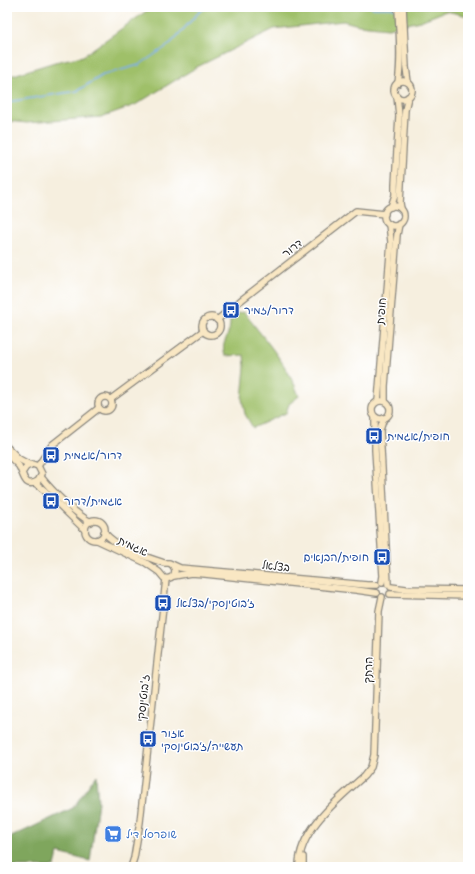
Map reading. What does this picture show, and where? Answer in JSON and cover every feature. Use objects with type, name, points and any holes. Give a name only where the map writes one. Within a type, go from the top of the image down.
[{"type":"street","points":[[398,7],[402,26],[408,82],[412,89],[408,97],[405,110],[400,203],[404,215],[400,224],[394,225],[389,224],[386,221],[385,214],[391,207],[395,195],[399,116],[395,88],[398,83],[400,70],[402,26],[403,7]]},
{"type":"street","points":[[398,83],[403,81],[408,82]]},
{"type":"street","points":[[397,96],[402,98],[408,97]]},
{"type":"street","points":[[391,207],[396,206],[401,209]]},
{"type":"street","name":"דרור","points":[[217,320],[356,211],[385,214]]},
{"type":"street","name":"חופית","points":[[378,400],[391,242],[391,230],[389,224]]},
{"type":"street","name":"חופית","points":[[385,401],[397,240],[400,224]]},
{"type":"street","points":[[212,317],[217,320],[220,326],[217,332],[211,335],[206,334],[203,331],[202,324],[206,319],[212,317]]},
{"type":"street","points":[[111,400],[203,331]]},
{"type":"street","points":[[105,397],[111,400],[113,405],[110,410],[103,411],[100,408],[98,402],[101,398],[105,397]]},
{"type":"street","points":[[378,400],[385,401],[389,405],[390,411],[384,418],[380,430],[390,588],[386,597],[382,597],[376,593],[376,589],[383,576],[375,450],[375,417],[372,413],[372,407],[378,400]]},
{"type":"street","points":[[38,466],[52,445],[100,408]]},
{"type":"street","points":[[375,417],[379,419],[384,418]]},
{"type":"street","points":[[7,447],[20,459],[30,465],[38,466]]},
{"type":"street","points":[[7,454],[16,463],[25,481],[35,483],[51,496],[85,530],[88,538],[97,540],[101,538],[104,532],[104,527],[101,523],[96,521],[87,525],[85,530]]},
{"type":"street","points":[[22,473],[26,467],[30,465]]},
{"type":"street","points":[[38,466],[41,471],[41,477],[49,487],[79,515],[91,522]]},
{"type":"street","points":[[35,483],[41,477]]},
{"type":"street","name":"אגמית","points":[[104,532],[120,545],[138,554],[164,563]]},
{"type":"street","name":"אגמית","points":[[97,540],[146,563],[159,572]]},
{"type":"street","points":[[164,563],[169,563],[173,566],[175,571],[174,576],[166,579],[161,576],[159,572],[160,567],[164,563]]},
{"type":"street","name":"בצלאל","points":[[173,566],[367,586],[380,583],[390,588]]},
{"type":"street","name":"בצלאל","points":[[174,576],[191,573],[205,574],[376,593]]},
{"type":"street","name":"ז'בוטינסקי","points":[[131,867],[140,822],[166,579]]},
{"type":"street","points":[[390,588],[468,590]]},
{"type":"street","points":[[390,588],[468,596]]},
{"type":"street","name":"הרתך","points":[[304,843],[314,826],[326,812],[368,771],[373,761],[379,611],[382,597]]},
{"type":"street","points":[[299,867],[299,854],[304,843]]},
{"type":"street","points":[[303,867],[304,843]]},
{"type":"green space","points":[[152,7],[468,7],[468,16],[446,11],[420,21],[388,28],[359,25],[343,21],[274,29],[197,67],[135,105],[101,117],[27,123],[7,121],[7,77],[55,62],[83,56]]},
{"type":"green space","points":[[244,312],[282,362],[289,373],[299,396],[289,404],[286,413],[253,428],[245,414],[242,399],[245,367],[244,355],[225,356],[224,348],[230,320],[238,313]]},
{"type":"green space","points":[[96,775],[98,802],[90,861],[58,853],[55,867],[7,867],[7,839],[73,808]]},
{"type":"waterway","points":[[7,102],[77,91],[103,75],[139,65],[169,45],[199,12],[207,7]]},
{"type":"waterway","points":[[300,7],[307,7]]},
{"type":"waterway","points":[[370,7],[397,8]]},
{"type":"place","name":"דרור/זמיר","points":[[231,310]]},
{"type":"place","name":"חופית/אגמית","points":[[374,436]]},
{"type":"place","name":"דרור/אגמית","points":[[51,455]]},
{"type":"place","name":"אגמית/דרור","points":[[51,501]]},
{"type":"place","name":"חופית/הבנאים","points":[[382,557]]},
{"type":"place","name":"ז׳בוטינסקי/בצלאל","points":[[163,603]]},
{"type":"place","name":"אזור תעשייה/ז׳בוטינסקי","points":[[148,739]]},
{"type":"place","name":"שופרסל דיל","points":[[113,834]]}]
